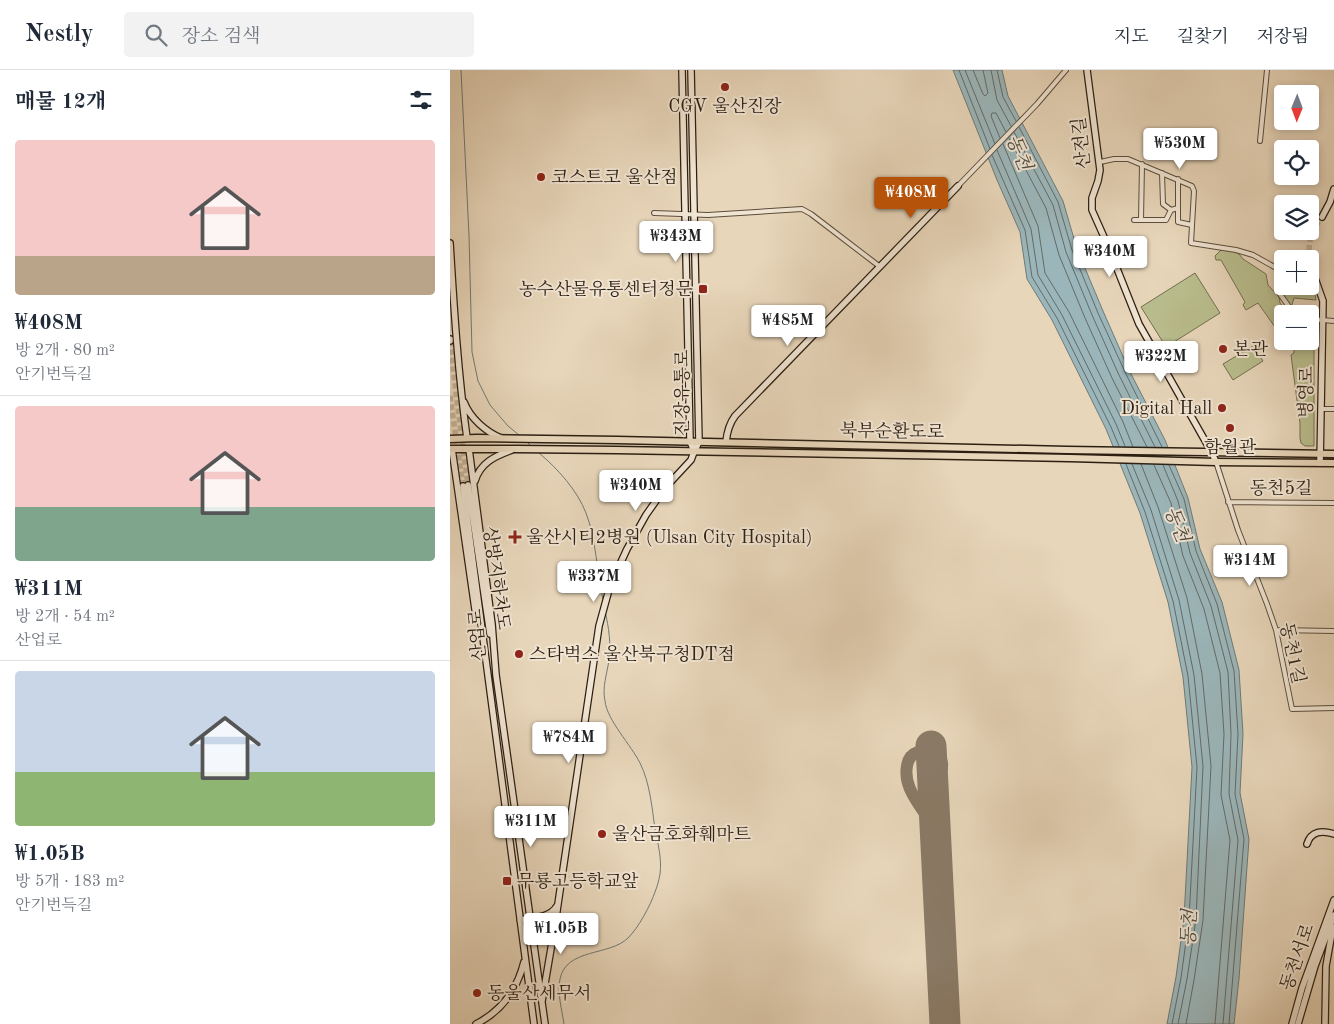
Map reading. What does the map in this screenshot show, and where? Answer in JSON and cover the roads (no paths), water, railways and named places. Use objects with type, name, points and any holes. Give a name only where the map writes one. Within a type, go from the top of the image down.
[{"type":"main road","name":"산업로","points":[[467,438],[469,449]]},
{"type":"main road","name":"북부순환도로","points":[[450,439],[690,441],[1334,454]]},
{"type":"main road","name":"산업로","points":[[450,439],[451,449]]},
{"type":"main road","name":"북부순환도로","points":[[451,449],[548,449],[1334,463]]},
{"type":"street","name":"진장유통로","points":[[682,70],[690,441],[694,452]]},
{"type":"street","name":"진장유통로","points":[[691,70],[699,442],[694,452]]},
{"type":"street","points":[[726,442],[731,421],[1037,104],[1066,70]]},
{"type":"street","name":"산전길","points":[[1087,70],[1100,162],[1100,176],[1092,198],[1092,210],[1139,324],[1216,462]]},
{"type":"street","points":[[1260,141],[1267,70]]},
{"type":"street","points":[[1100,162],[1128,159],[1192,186],[1194,192],[1191,243],[1236,250],[1253,255],[1278,269],[1282,274],[1280,294],[1288,305]]},
{"type":"street","points":[[1141,220],[1142,164]]},
{"type":"street","points":[[1162,173],[1163,204],[1171,210]]},
{"type":"street","points":[[1178,179],[1178,222],[1192,225]]},
{"type":"street","points":[[1322,217],[1334,189]]},
{"type":"street","points":[[1134,220],[1166,220],[1171,210],[1178,208]]},
{"type":"street","points":[[654,213],[708,215],[802,210],[811,214],[879,266]]},
{"type":"street","name":"산업로","points":[[450,243],[456,341],[467,438]]},
{"type":"street","name":"병영로","points":[[1319,288],[1323,297],[1320,463]]},
{"type":"street","points":[[1319,320],[1334,321]]},
{"type":"street","points":[[461,393],[473,417],[497,436],[506,438]]},
{"type":"street","points":[[1320,409],[1334,409]]},
{"type":"street","name":"산업로","points":[[451,449],[473,599],[487,677]]},
{"type":"street","name":"산업로","points":[[469,449],[468,486],[487,677],[535,1024]]},
{"type":"street","points":[[468,486],[484,464],[494,457],[518,449]]},
{"type":"street","points":[[542,1001],[599,626],[610,586],[627,549],[646,515],[665,488],[691,460],[694,452]]},
{"type":"street","name":"동천1길","points":[[1216,462],[1228,502],[1276,630],[1292,709],[1334,708]]},
{"type":"street","points":[[450,479],[458,495]]},
{"type":"street","name":"산업로","points":[[468,486],[492,624],[496,676],[545,1023]]},
{"type":"street","name":"동천5길","points":[[1228,502],[1334,503]]},
{"type":"street","points":[[1276,630],[1334,631]]},
{"type":"street","points":[[1307,844],[1308,838],[1317,832],[1334,834]]},
{"type":"street","points":[[1326,918],[1334,894]]},
{"type":"street","name":"동천서로","points":[[1292,1024],[1302,988],[1334,900]]},
{"type":"street","points":[[520,920],[549,914],[555,911],[558,904]]},
{"type":"street","name":"동천서로","points":[[1298,1024],[1334,915]]},
{"type":"street","points":[[1326,1024],[1326,966],[1334,921]]},
{"type":"street","points":[[476,1024],[495,1012],[508,998],[517,982],[525,957]]},
{"type":"street","points":[[535,1024],[545,1023]]},
{"type":"water","name":"동천","points":[[953,70],[1002,70],[1008,96],[1063,201],[1077,249],[1103,311],[1129,370],[1165,440],[1188,498],[1200,549],[1222,602],[1239,670],[1243,734],[1240,793],[1249,839],[1234,1024],[1167,1024],[1184,918],[1192,767],[1183,677],[1168,602],[1140,513],[1106,429],[1052,320],[1027,279],[1020,232]]},
{"type":"waterway","points":[[461,70],[469,236],[472,352],[478,381],[490,405],[508,426],[519,435]]},
{"type":"waterway","points":[[526,441],[532,447]]},
{"type":"waterway","points":[[539,453],[566,480],[578,496],[586,513],[594,545],[603,600]]},
{"type":"waterway","points":[[564,1024],[559,990],[560,979],[564,969],[579,957],[611,948],[628,938],[647,910],[656,890],[660,874],[659,852],[646,779],[640,763],[610,716],[605,701],[604,686],[610,648],[609,629],[605,611]]},
{"type":"tunnel","points":[[1309,250],[1311,236],[1322,217]]},
{"type":"tunnel","points":[[450,341],[468,485]]},
{"type":"tunnel","points":[[450,396],[463,486]]},
{"type":"place","name":"CGV 울산진장","points":[[725,87]]},
{"type":"place","name":"코스트코 울산점","points":[[541,177]]},
{"type":"place","name":"농수산물유통센터정문","points":[[703,289]]},
{"type":"place","name":"본관","points":[[1223,349]]},
{"type":"place","name":"Digital Hall","points":[[1222,408]]},
{"type":"place","name":"함월관","points":[[1230,428]]},
{"type":"place","name":"울산시티2병원 (Ulsan City Hospital)","points":[[515,537]]},
{"type":"place","name":"스타벅스 울산북구청DT점","points":[[519,654]]},
{"type":"place","name":"울산금호화훼마트","points":[[602,834]]},
{"type":"place","name":"무룡고등학교앞","points":[[507,881]]},
{"type":"place","name":"동울산세무서","points":[[477,993]]}]
